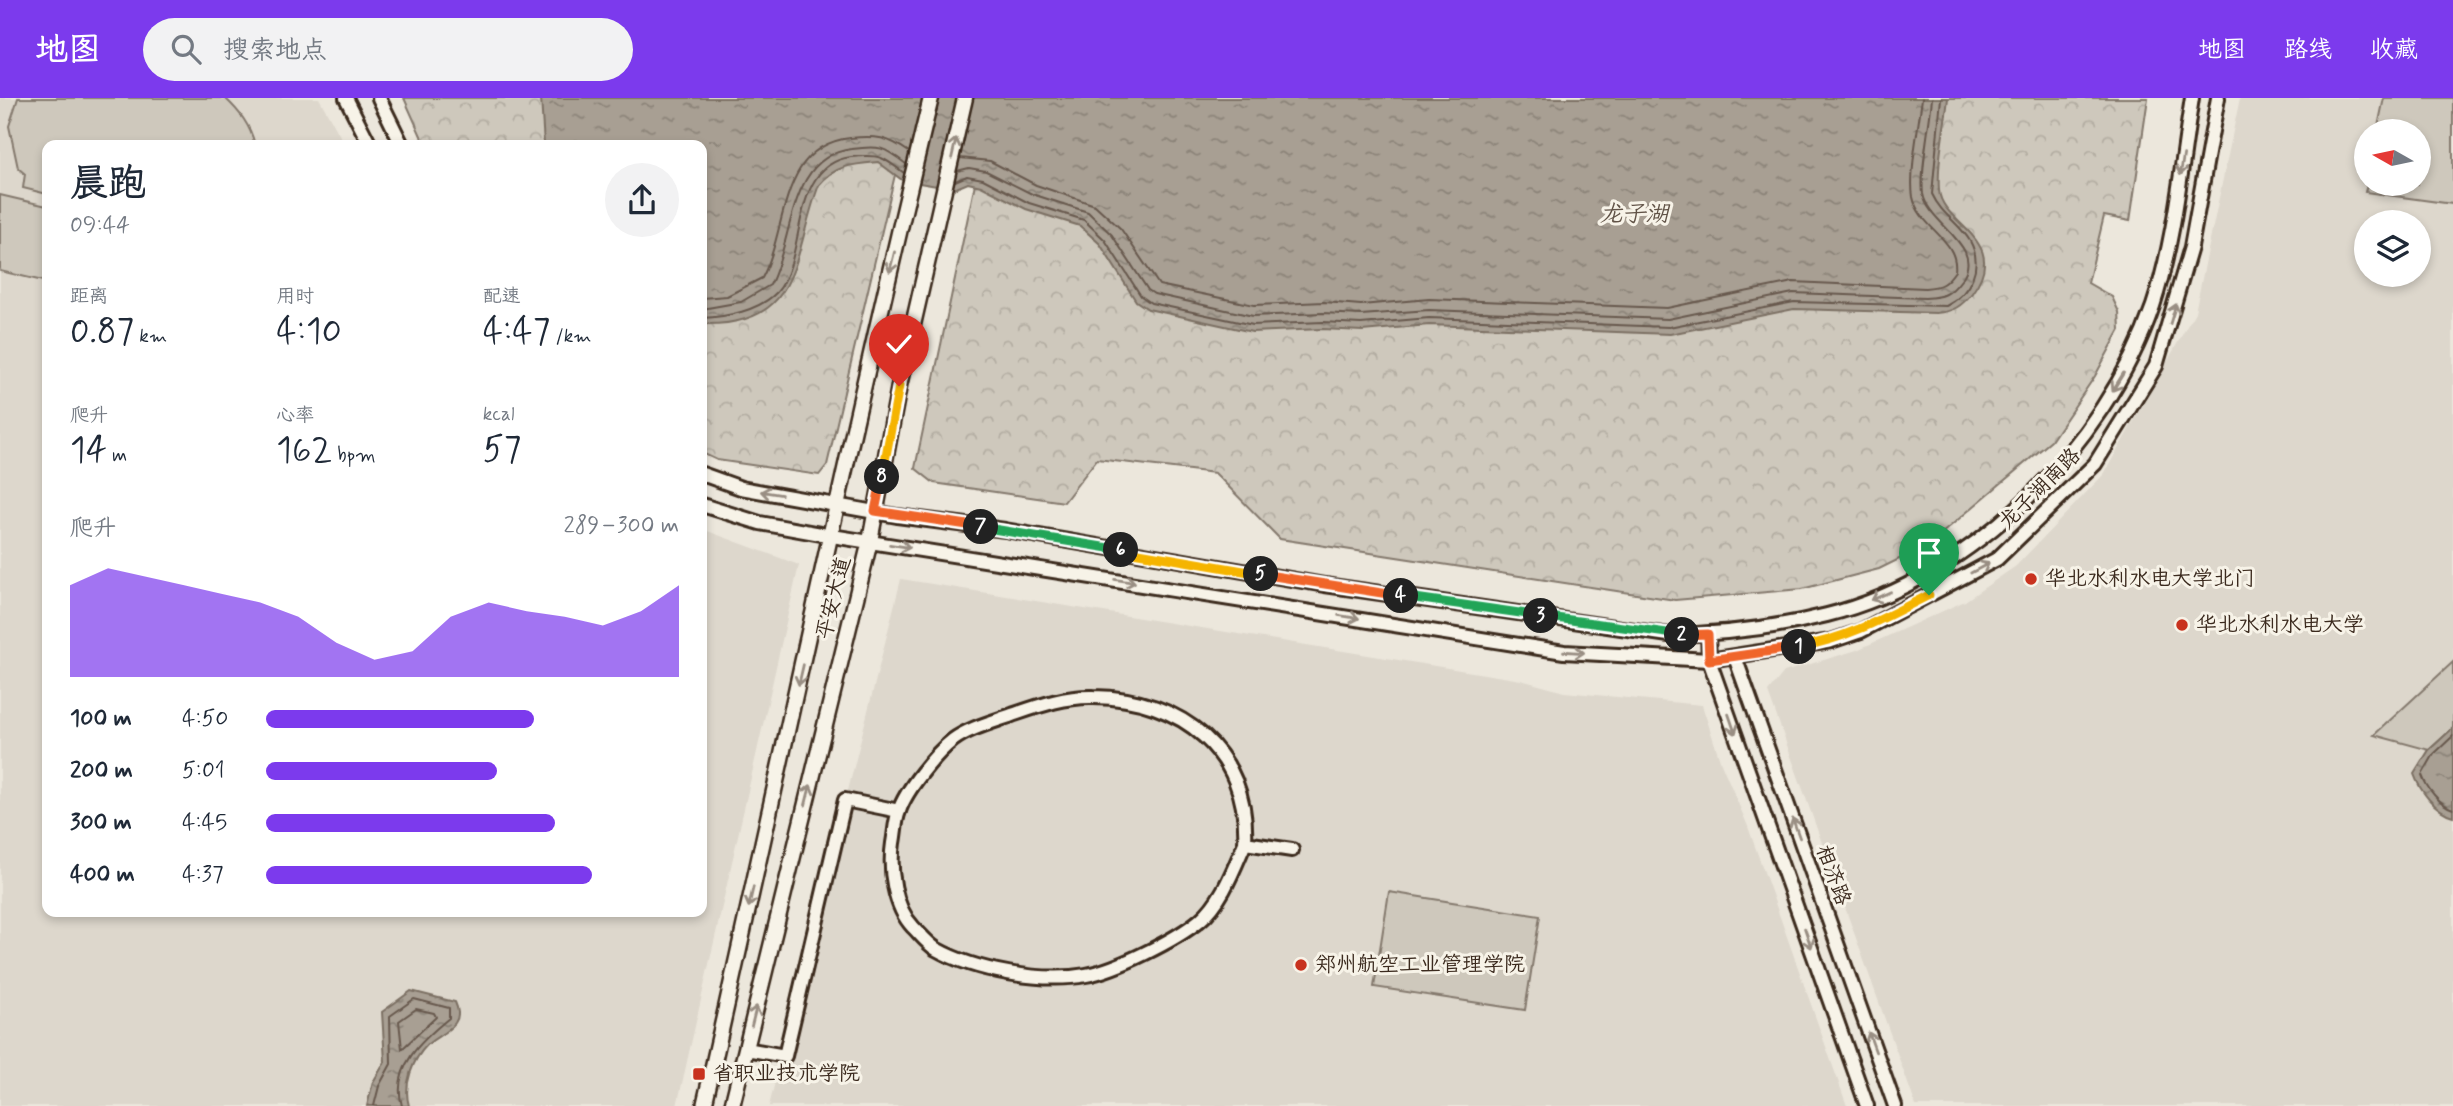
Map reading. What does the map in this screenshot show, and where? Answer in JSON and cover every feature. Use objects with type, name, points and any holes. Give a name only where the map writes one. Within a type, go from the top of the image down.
[{"type":"main road","name":"平安大道","points":[[704,1106],[832,536],[868,356],[932,98]]},
{"type":"main road","name":"平安大道","points":[[732,1106],[870,541],[899,386],[965,98]]},
{"type":"street","points":[[346,98],[367,140]]},
{"type":"street","points":[[379,98],[400,140]]},
{"type":"street","name":"龙子湖南路","points":[[707,476],[741,488],[875,511],[1325,585],[1669,635],[1708,634],[1827,615],[1879,597],[1931,570],[1993,530],[2079,444],[2132,359],[2153,305],[2169,247],[2192,98]]},
{"type":"street","name":"龙子湖南路","points":[[707,507],[760,523],[832,536],[1564,652],[1709,660],[1831,641],[1861,631],[1997,559],[2095,464],[2156,366],[2191,247],[2218,98]]},
{"type":"street","points":[[1708,634],[1709,660],[1867,1106]]},
{"type":"street","name":"相济路","points":[[1735,657],[1895,1106]]},
{"type":"street","points":[[1094,697],[1133,702],[1167,712],[1194,726],[1215,745],[1234,773],[1238,786],[1246,822],[1245,843],[1229,880],[1202,919],[1155,948],[1086,975],[1037,976],[981,968],[934,948],[903,916],[890,863],[899,811],[924,771],[954,740],[981,726],[1053,701],[1094,697]]},
{"type":"street","points":[[746,1049],[785,1056],[845,800],[899,811]]},
{"type":"street","points":[[1245,843],[1292,850]]},
{"type":"shaded area","points":[[0,98],[319,98],[342,140],[42,140],[42,917],[707,917],[707,531],[799,565],[677,1106],[0,1106]]},
{"type":"shaded area","name":"华北水利水电大学","points":[[2240,98],[2453,98],[2453,1106],[1916,1106],[1768,692],[1784,672],[1857,650],[1965,601],[2016,566],[2104,474],[2195,312]]},
{"type":"shaded area","name":"郑州航空工业管理学院","points":[[901,579],[1521,680],[1564,692],[1702,705],[1847,1106],[769,1106]]},
{"type":"green space","points":[[18,98],[225,98],[244,119],[253,140],[42,140],[42,193],[23,188],[25,174],[18,168],[9,126]]},
{"type":"green space","points":[[404,98],[913,98],[827,465],[819,475],[717,460],[707,455],[707,140],[423,140]]},
{"type":"green space","points":[[993,98],[2148,98],[2130,221],[2104,216],[2088,283],[2112,297],[2119,312],[2120,330],[2095,376],[2051,441],[1928,545],[1879,569],[1802,589],[1675,600],[1280,539],[1215,473],[1097,459],[1064,502],[934,483],[915,468]]},
{"type":"green space","points":[[2384,98],[2453,98],[2453,204],[2394,196],[2431,196],[2431,119],[2380,119]]},
{"type":"green space","points":[[0,195],[42,205],[42,281],[0,271]]},
{"type":"green space","points":[[2453,662],[2453,728],[2429,750],[2374,735]]},
{"type":"green space","points":[[1389,892],[1540,916],[1525,1010],[1374,987]]},
{"type":"water","name":"龙子湖","points":[[541,98],[1948,98],[1940,156],[1939,190],[1951,213],[1980,246],[1984,259],[1982,275],[1968,298],[1952,310],[1936,313],[1794,309],[1670,334],[1429,325],[1362,331],[1323,329],[1252,332],[1148,309],[1136,301],[1100,244],[1080,226],[1026,209],[981,186],[968,183],[954,189],[902,180],[878,162],[838,169],[819,185],[797,261],[776,300],[759,313],[735,322],[707,324],[707,140],[544,140]]},
{"type":"water","points":[[2453,728],[2453,816],[2440,810],[2429,800],[2414,774],[2429,750]]},
{"type":"water","points":[[411,991],[455,1002],[457,1020],[417,1057],[408,1081],[409,1106],[367,1106],[373,1082],[385,1062],[382,1012]]},
{"type":"place","name":"华北水利水电大学北门","points":[[2031,579]]},
{"type":"place","name":"华北水利水电大学","points":[[2182,625]]},
{"type":"place","name":"郑州航空工业管理学院","points":[[1301,965]]},
{"type":"place","name":"省职业技术学院","points":[[699,1074]]},
{"type":"route","points":[[899,386],[875,511],[897,516],[1005,530],[1325,585],[1669,635],[1708,634],[1709,660],[1831,641],[1861,631],[1929,595]]}]
